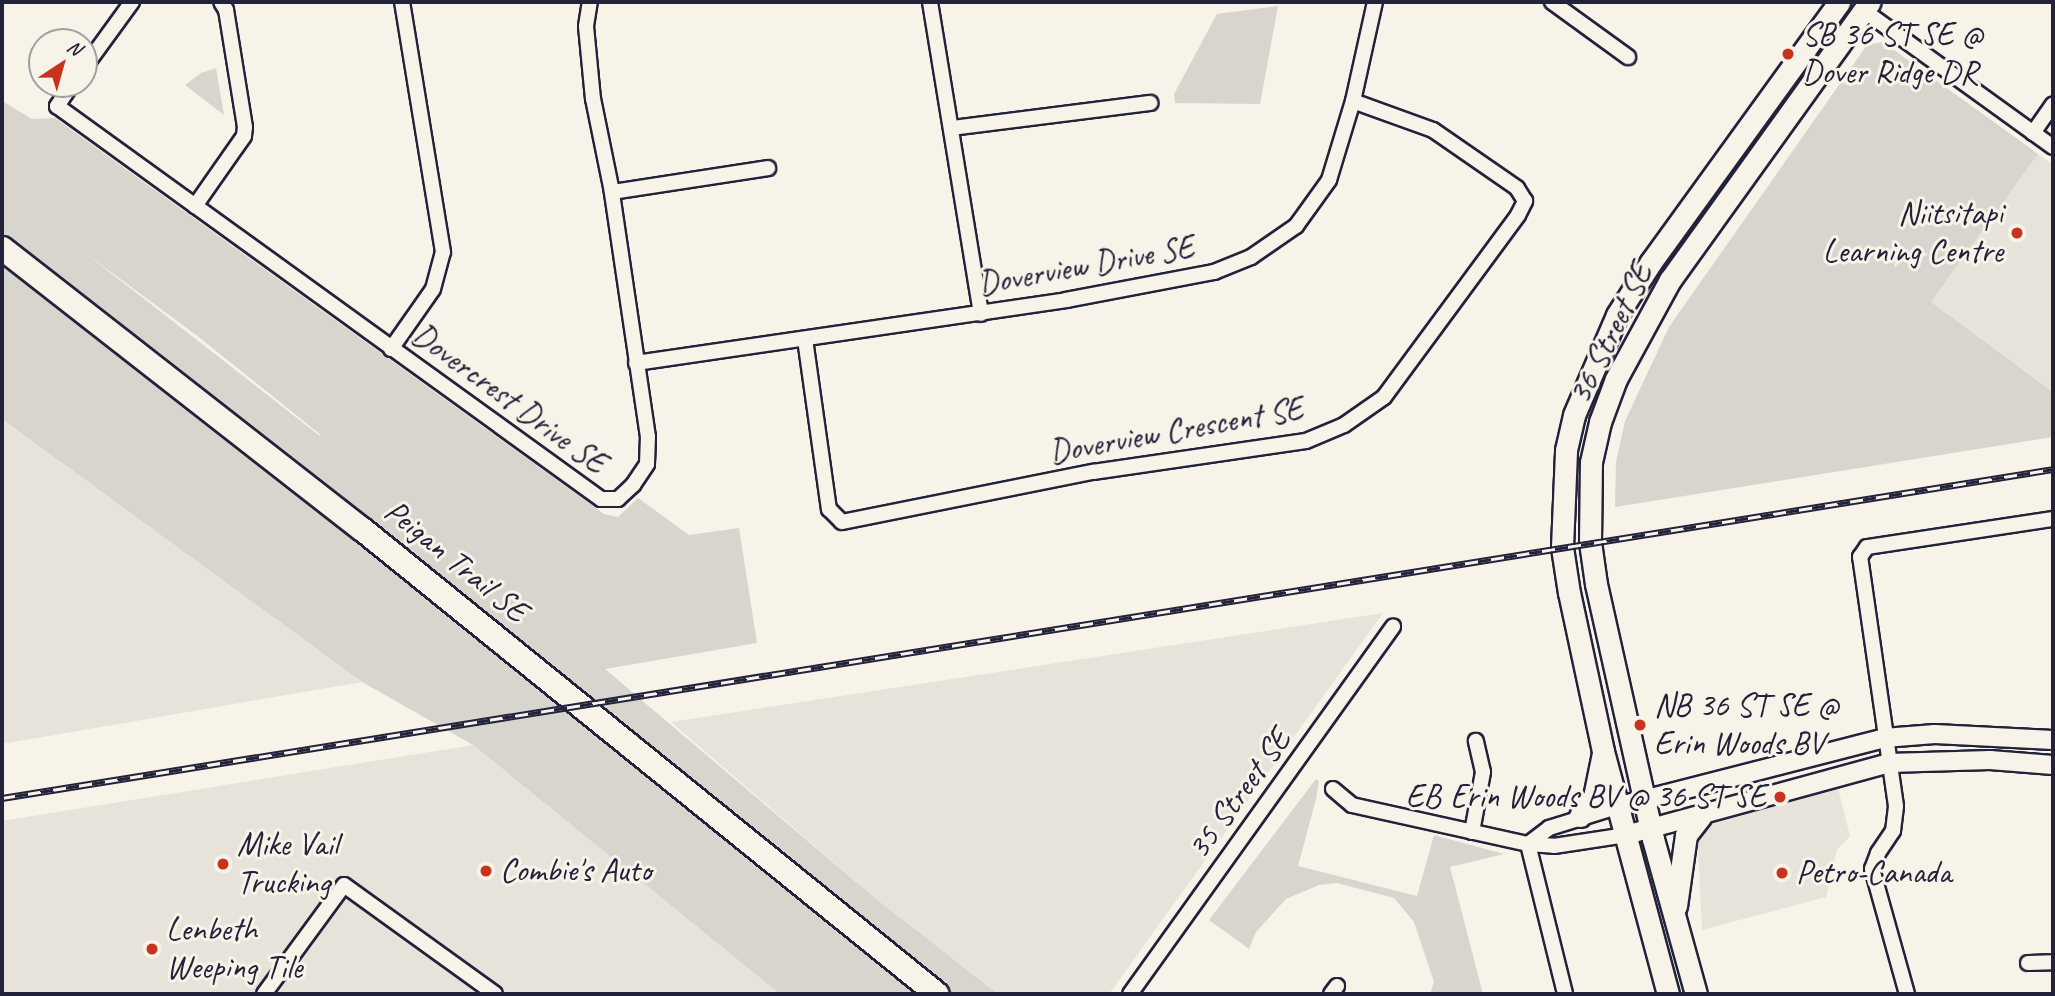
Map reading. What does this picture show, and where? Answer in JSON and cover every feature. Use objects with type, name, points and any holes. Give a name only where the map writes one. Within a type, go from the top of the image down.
[{"type":"main road","name":"36 Street SE","points":[[1668,994],[1620,806],[1603,751],[1562,547],[1566,450],[1574,415],[1617,315],[1651,262],[1839,2]]},
{"type":"main road","name":"36 Street SE","points":[[1696,994],[1644,801],[1590,542],[1591,463],[1600,422],[1616,379],[1670,280],[1861,5]]},
{"type":"main road","name":"Peigan Trail SE","points":[[2,248],[161,370],[530,663],[861,935],[937,994]]},
{"type":"main road","points":[[1580,816],[1594,797],[1603,751]]},
{"type":"main road","points":[[1674,915],[1686,835],[1701,816]]},
{"type":"main road","name":"Peigan Trail SE","points":[[861,935],[921,994]]},
{"type":"street","points":[[98,49],[132,2]]},
{"type":"street","points":[[195,206],[244,136],[245,127],[226,10],[221,2]]},
{"type":"street","points":[[391,349],[433,289],[443,252],[402,2]]},
{"type":"street","name":"Dovercrest Drive SE","points":[[62,98],[57,106],[391,349],[601,499],[618,499],[633,485],[646,464],[648,437],[612,192],[593,99],[586,26],[590,2]]},
{"type":"street","points":[[930,2],[981,314]]},
{"type":"street","name":"Doverview Drive SE","points":[[636,363],[981,314],[1214,272],[1251,257],[1296,226],[1329,180],[1353,100],[1375,2]]},
{"type":"street","points":[[1552,2],[1628,57]]},
{"type":"street","points":[[1861,5],[2053,147]]},
{"type":"street","name":"Doverview Crescent SE","points":[[805,339],[829,509],[842,522],[1093,472],[1306,441],[1344,425],[1384,397],[1518,215],[1525,201],[1517,188],[1433,130],[1353,100]]},
{"type":"street","points":[[952,128],[1150,103]]},
{"type":"street","points":[[2033,133],[2053,104]]},
{"type":"street","points":[[612,192],[768,168]]},
{"type":"street","points":[[1907,994],[1872,869],[1878,853],[1893,831],[1896,806],[1884,738],[1860,557],[1867,547],[2053,519]]},
{"type":"street","name":"35 Street SE","points":[[1130,994],[1393,627]]},
{"type":"street","points":[[1528,844],[1549,828],[1580,816],[1884,738],[1935,734],[2053,740]]},
{"type":"street","points":[[1472,832],[1483,772],[1476,741]]},
{"type":"street","points":[[1334,789],[1352,805],[1528,844],[1554,846],[1651,829],[1889,763],[1990,760],[2053,765]]},
{"type":"street","points":[[1528,844],[1565,994]]},
{"type":"street","points":[[264,994],[344,885],[495,994]]},
{"type":"street","points":[[2028,962],[2053,962]]},
{"type":"shaded area","points":[[1278,6],[1260,104],[1175,103],[1174,94],[1217,14]]},
{"type":"shaded area","points":[[1883,42],[2038,154],[1931,302],[2053,392],[2053,437],[1615,507],[1616,462],[1625,421],[1669,327],[1867,45]]},
{"type":"shaded area","points":[[216,68],[224,115],[185,85],[201,73]]},
{"type":"shaded area","points":[[2,101],[32,119],[55,118],[604,514],[618,517],[638,498],[689,535],[739,528],[757,643],[605,669],[875,898],[998,994],[780,994],[473,745],[362,682],[2,419]],"holes":[[[84,252],[200,338],[321,435]]]},
{"type":"shaded area","name":"Niitsitapi Learning Centre","points":[[2038,154],[2053,165],[2053,392],[1931,302]]},
{"type":"shaded area","points":[[2,419],[362,682],[2,744]]},
{"type":"shaded area","points":[[1383,613],[1109,994],[998,994],[875,898],[671,722]]},
{"type":"shaded area","points":[[473,745],[780,994],[2,994],[2,821]]},
{"type":"shaded area","points":[[1316,779],[1319,781],[1316,799],[1298,866],[1417,896],[1434,835],[1504,854],[1450,867],[1483,994],[1430,994],[1434,982],[1414,922],[1394,898],[1337,883],[1319,885],[1286,899],[1256,932],[1249,949],[1209,920]]},
{"type":"shaded area","points":[[1838,788],[1850,836],[1837,850],[1826,897],[1702,930],[1697,828]]},
{"type":"railway","points":[[2,798],[2053,469]]},
{"type":"place","name":"SB 36 ST SE @ Dover Ridge DR","points":[[1788,54]]},
{"type":"place","name":"Niitsitapi Learning Centre","points":[[2017,233]]},
{"type":"place","name":"NB 36 ST SE @ Erin Woods BV","points":[[1640,725]]},
{"type":"place","name":"EB Erin Woods BV @ 36 ST SE","points":[[1780,797]]},
{"type":"place","name":"Mike Vail Trucking","points":[[223,864]]},
{"type":"place","name":"Combie's Auto","points":[[486,871]]},
{"type":"place","name":"Petro-Canada","points":[[1782,873]]},
{"type":"place","name":"Lenbeth Weeping Tile","points":[[152,949]]}]
